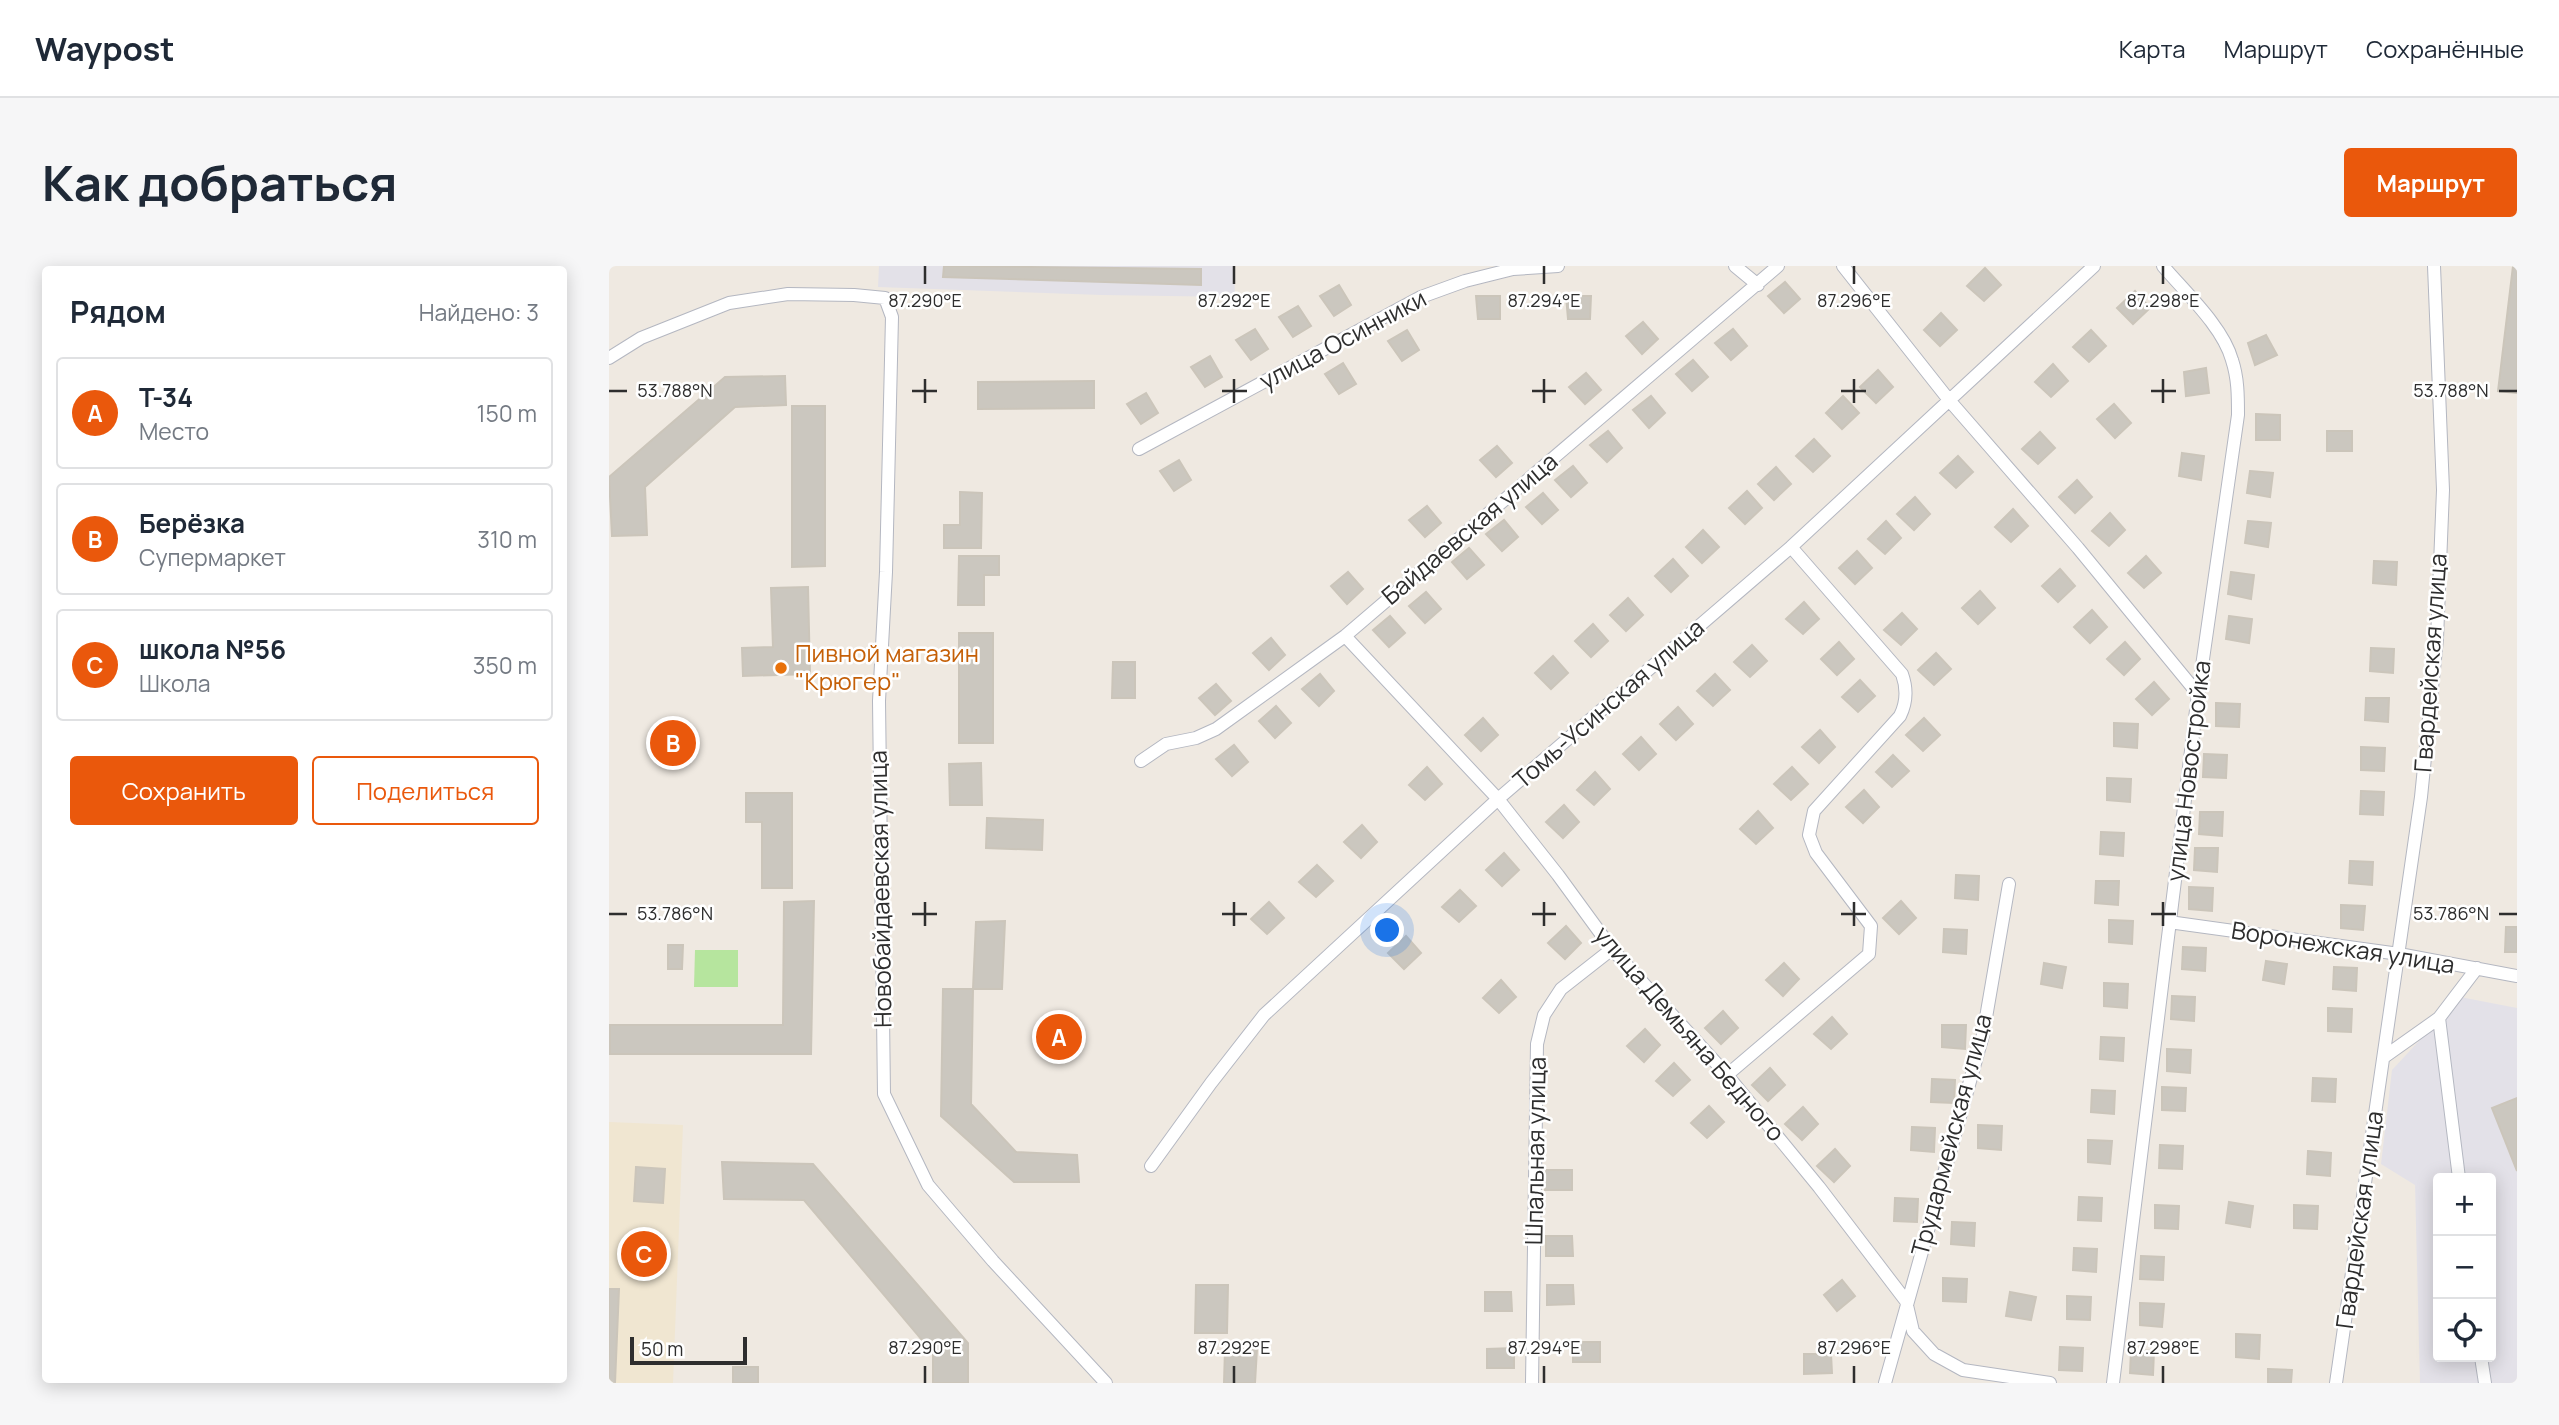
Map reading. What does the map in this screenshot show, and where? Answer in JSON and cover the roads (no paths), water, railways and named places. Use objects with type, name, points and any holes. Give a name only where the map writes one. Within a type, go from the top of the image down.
[{"type":"street","name":"улица Осинники","points":[[1139,449],[1421,297],[1513,267],[1558,266]]},
{"type":"street","points":[[1735,266],[1758,285]]},
{"type":"street","name":"Байдаевская улица","points":[[1141,761],[1166,744],[1216,729],[1345,636],[1779,266]]},
{"type":"street","points":[[1843,266],[1949,400],[2078,548],[2198,694]]},
{"type":"street","name":"Томь-Усинская улица","points":[[1151,1166],[1264,1015],[1498,800],[1791,547],[2094,266]]},
{"type":"street","name":"улица Новостройка","points":[[2113,1383],[2198,694],[2238,415],[2232,357],[2223,339],[2163,266]]},
{"type":"street","name":"Гвардейская улица","points":[[2336,1383],[2421,797],[2437,639],[2443,490],[2434,266]]},
{"type":"street","name":"Новобайдаевская улица","points":[[609,358],[641,338],[729,303],[788,294],[854,295],[885,299],[892,317],[886,572],[879,701],[884,1094],[928,1185],[993,1261],[1106,1383]]},
{"type":"street","points":[[1727,1075],[1869,954],[1871,926],[1816,853],[1809,835],[1814,811],[1901,716],[1906,705],[1906,683],[1902,674],[1791,547]]},
{"type":"street","name":"улица Демьяна Бедного","points":[[1345,636],[1498,800],[1612,949],[1727,1075],[1819,1187],[1906,1301],[1913,1331],[1934,1354],[1963,1370],[2050,1383]]},
{"type":"street","name":"Трудармейская улица","points":[[1885,1383],[1983,1035],[2009,884]]},
{"type":"street","name":"Воронежская улица","points":[[2169,922],[2399,954],[2517,976]]},
{"type":"street","name":"Шпальная улица","points":[[1532,1383],[1537,1044],[1544,1015],[1560,989],[1612,949]]},
{"type":"street","points":[[2384,1057],[2439,1018],[2477,968]]},
{"type":"street","points":[[2439,1018],[2458,1173]]},
{"type":"street","points":[[2482,1362],[2486,1383]]},
{"type":"place","name":"Пивной магазин \"Крюгер\"","points":[[781,668]]},
{"type":"place","name":"Берёзка","points":[[673,743]]},
{"type":"place","name":"T-34","points":[[1059,1037]]},
{"type":"place","name":"школа №56","points":[[644,1254]]}]
